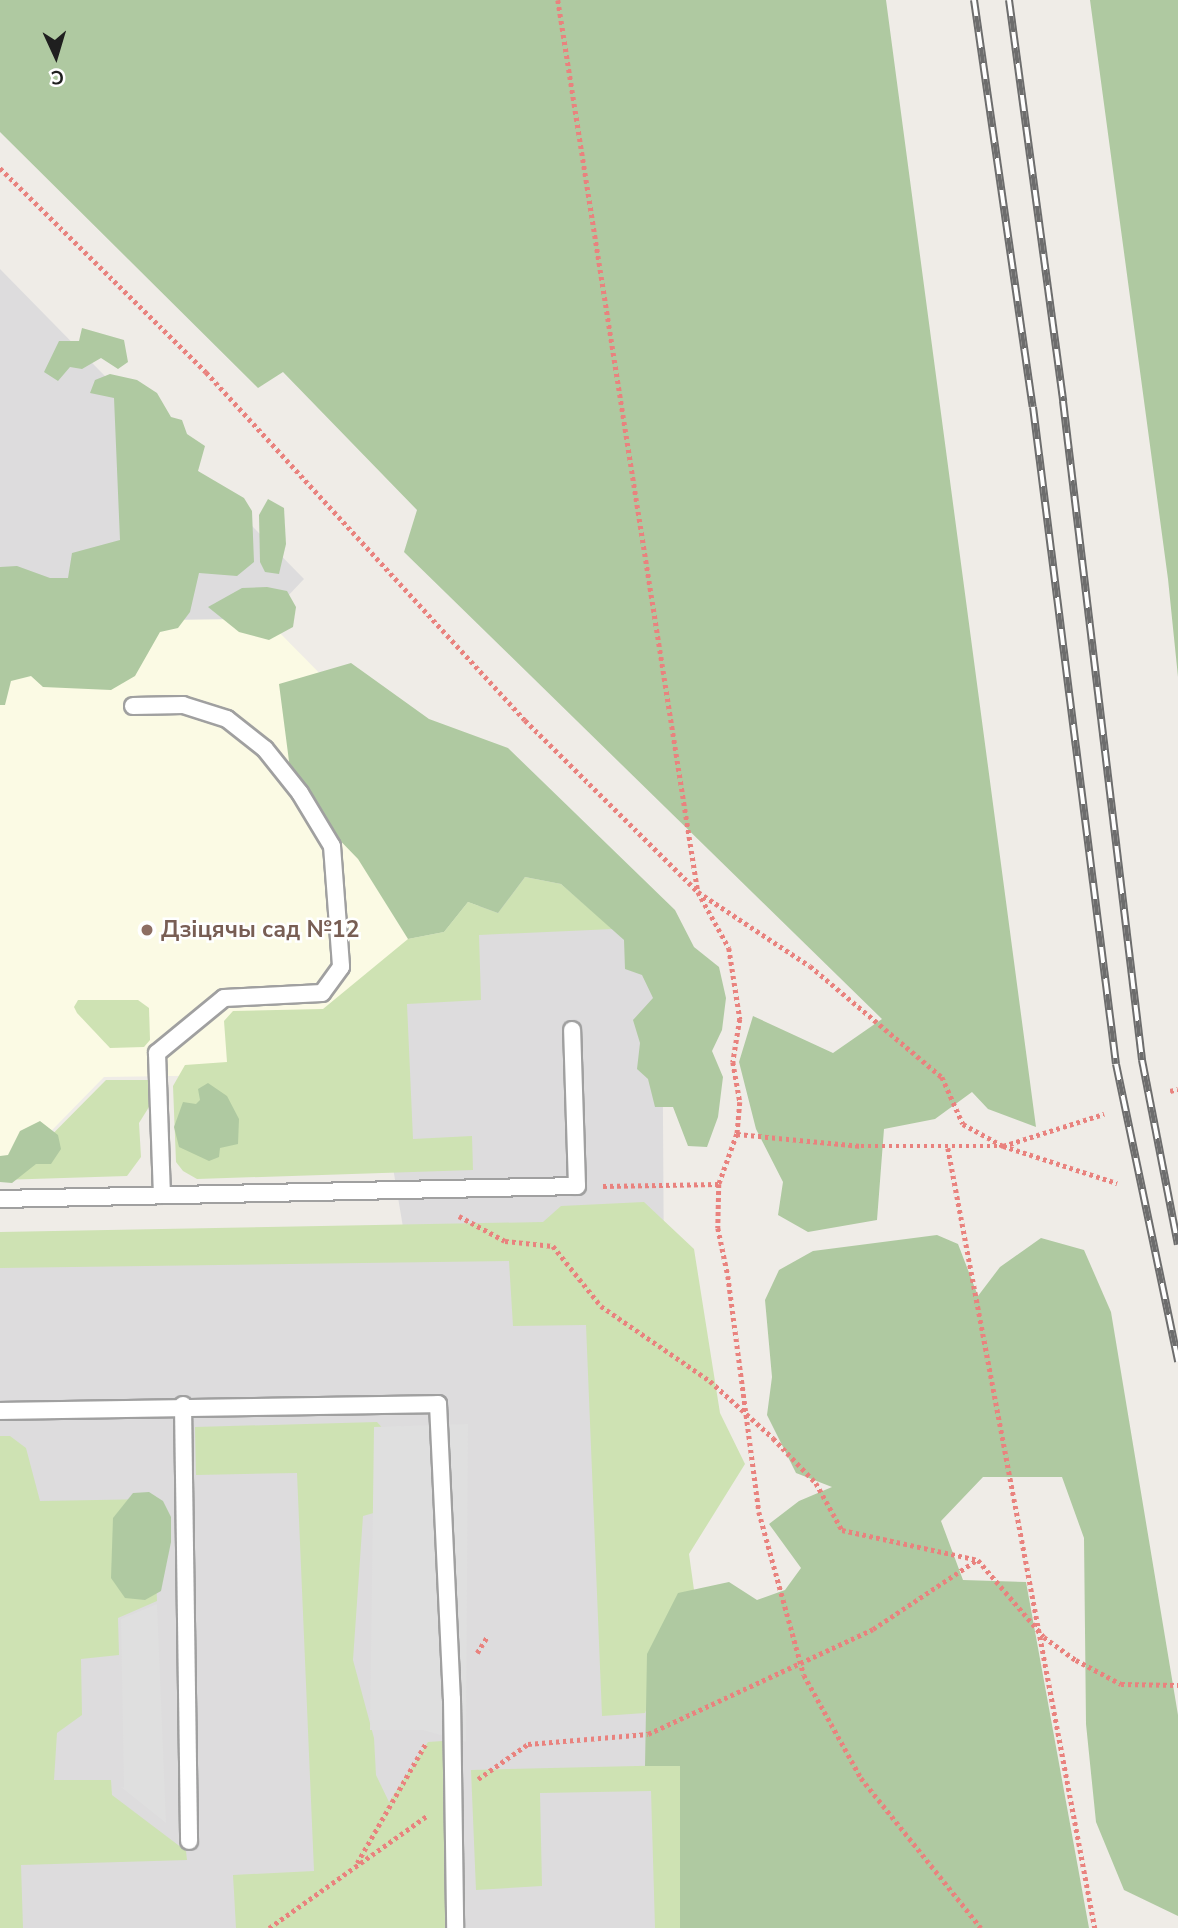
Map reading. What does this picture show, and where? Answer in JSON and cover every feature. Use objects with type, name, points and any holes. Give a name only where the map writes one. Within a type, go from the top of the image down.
[{"type":"lane","points":[[133,706],[183,705],[227,719],[265,749],[300,793],[332,846],[341,967],[322,993],[224,998],[158,1053],[162,1195]]},
{"type":"lane","points":[[0,1199],[577,1186],[572,1030]]},
{"type":"lane","points":[[0,1411],[183,1405],[438,1404],[452,1699],[455,1928]]},
{"type":"lane","points":[[183,1405],[189,1841]]},
{"type":"path","points":[[558,0],[698,892],[729,948],[740,1019],[733,1062],[740,1101],[737,1134],[719,1184],[718,1228],[759,1512],[801,1663],[861,1778],[981,1928]]},
{"type":"path","points":[[0,168],[206,372],[525,720],[698,892],[810,966],[942,1077],[963,1124],[1003,1146],[1116,1182]]},
{"type":"path","points":[[1170,1091],[1178,1089]]},
{"type":"path","points":[[737,1134],[860,1146],[1003,1146],[1104,1114]]},
{"type":"path","points":[[947,1148],[1044,1637],[1095,1928]]},
{"type":"path","points":[[577,1186],[719,1184]]},
{"type":"path","points":[[457,1215],[505,1241],[553,1246],[601,1307],[710,1381],[746,1414],[816,1483],[842,1530],[978,1560],[1044,1637],[1121,1684],[1178,1685]]},
{"type":"path","points":[[270,1928],[528,1744],[648,1734],[873,1629],[978,1560]]},
{"type":"path","points":[[475,1657],[487,1637]]},
{"type":"path","points":[[355,1867],[452,1699]]},
{"type":"shaded area","points":[[0,269],[304,579],[266,619],[0,622]]},
{"type":"shaded area","points":[[266,619],[518,874],[374,994],[377,1073],[104,1077],[12,1171],[0,1171],[0,622]]},
{"type":"shaded area","points":[[518,874],[662,958],[668,1928],[0,1928],[0,1247],[405,1239],[377,1073],[374,994]]},
{"type":"shaded area","points":[[468,1424],[466,1742],[423,1730],[370,1730],[374,1427]]},
{"type":"shaded area","points":[[157,1604],[166,1823],[121,1787],[124,1788],[121,1619]]},
{"type":"green space","points":[[0,0],[886,0],[1036,1127],[988,1109],[972,1092],[935,1119],[884,1129],[877,1220],[808,1232],[778,1215],[783,1182],[756,1129],[739,1062],[753,1016],[833,1053],[882,1019],[404,552],[417,510],[283,372],[258,388],[0,132]]},
{"type":"green space","points":[[1090,0],[1178,0],[1178,677],[1168,579]]},
{"type":"green space","points":[[82,328],[124,340],[128,362],[118,369],[101,358],[82,369],[70,367],[58,381],[44,372],[59,341],[79,341]]},
{"type":"green space","points":[[110,374],[137,380],[157,393],[171,417],[182,420],[187,434],[205,446],[198,471],[244,498],[252,511],[254,562],[237,576],[199,573],[190,612],[178,628],[160,632],[135,676],[111,690],[43,687],[31,676],[11,681],[5,705],[0,705],[0,567],[17,566],[50,578],[68,578],[72,553],[120,540],[114,398],[90,393],[95,380]]},
{"type":"green space","points":[[268,499],[284,508],[286,544],[279,574],[265,572],[260,562],[259,515]]},
{"type":"green space","points":[[267,587],[287,591],[296,607],[293,627],[269,640],[239,632],[208,607],[242,588]]},
{"type":"green space","points":[[351,663],[429,719],[508,748],[675,910],[694,947],[719,967],[726,998],[722,1030],[712,1051],[723,1077],[718,1117],[707,1147],[688,1146],[673,1107],[655,1107],[648,1079],[637,1069],[640,1043],[633,1020],[653,998],[642,975],[625,969],[624,940],[561,884],[525,877],[498,913],[468,902],[444,932],[408,939],[358,859],[293,792],[279,684]]},
{"type":"green space","points":[[525,877],[561,884],[613,929],[479,935],[481,1000],[407,1004],[413,1139],[472,1136],[473,1170],[197,1179],[183,1171],[176,1162],[173,1086],[185,1065],[227,1062],[224,1021],[233,1011],[323,1009],[408,939],[444,932],[468,902],[498,913]]},
{"type":"green space","points":[[78,1000],[138,1000],[149,1008],[150,1040],[144,1047],[110,1048],[77,1013],[74,1007]]},
{"type":"green space","points":[[106,1080],[148,1080],[149,1107],[139,1123],[141,1157],[127,1176],[0,1180],[0,1176],[12,1175]]},
{"type":"green space","points":[[208,1083],[227,1096],[239,1119],[238,1144],[220,1148],[219,1157],[209,1161],[179,1147],[174,1127],[183,1102],[196,1104],[200,1100],[198,1089]]},
{"type":"green space","points":[[40,1121],[58,1135],[61,1149],[51,1164],[36,1164],[12,1183],[0,1182],[0,1156],[8,1155],[20,1131]]},
{"type":"green space","points":[[644,1202],[694,1249],[720,1413],[745,1464],[689,1554],[694,1590],[645,1713],[602,1716],[586,1325],[513,1326],[509,1261],[0,1268],[0,1232],[543,1222],[561,1206]]},
{"type":"green space","points":[[937,1235],[958,1244],[978,1296],[1000,1267],[1041,1238],[1084,1250],[1111,1312],[1178,1715],[1178,1916],[1124,1890],[1096,1822],[1086,1724],[1084,1538],[1062,1477],[983,1477],[941,1521],[963,1580],[1026,1582],[1089,1928],[680,1928],[680,1766],[645,1766],[647,1654],[678,1593],[729,1582],[757,1600],[785,1590],[801,1568],[769,1524],[799,1501],[832,1487],[796,1473],[767,1415],[772,1377],[765,1300],[779,1270],[813,1251]]},
{"type":"green space","points":[[377,1422],[388,1434],[384,1510],[363,1516],[353,1660],[374,1738],[376,1775],[389,1802],[428,1742],[443,1741],[446,1928],[236,1928],[233,1875],[314,1871],[297,1473],[196,1475],[195,1427]]},
{"type":"green space","points":[[0,1436],[10,1436],[26,1448],[40,1501],[153,1499],[157,1601],[118,1618],[119,1655],[81,1659],[82,1715],[57,1733],[54,1780],[111,1780],[112,1795],[186,1851],[187,1860],[21,1865],[23,1928],[0,1928]]},
{"type":"green space","points":[[149,1492],[163,1501],[171,1517],[171,1542],[161,1591],[145,1600],[125,1598],[111,1578],[113,1518],[133,1493]]},
{"type":"green space","points":[[680,1765],[680,1928],[655,1928],[651,1791],[540,1793],[542,1886],[476,1890],[471,1770]]},
{"type":"railway","points":[[974,0],[1033,407],[1116,1064],[1178,1362]]},
{"type":"railway","points":[[1009,0],[1063,401],[1142,1060],[1178,1245]]},
{"type":"place","name":"Дзіцячы сад №12","points":[[147,930]]}]
